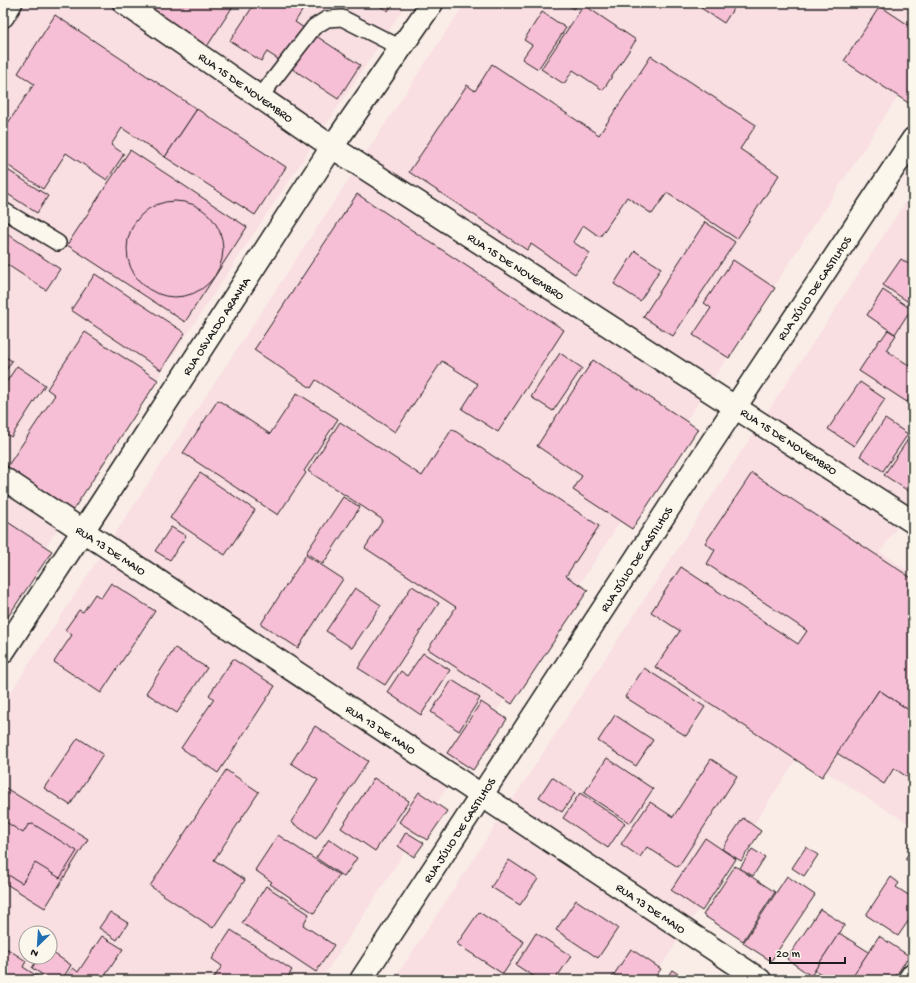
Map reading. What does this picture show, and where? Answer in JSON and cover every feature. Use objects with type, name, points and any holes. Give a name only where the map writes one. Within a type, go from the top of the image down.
[{"type":"street","points":[[3,16],[11,3]]},
{"type":"street","name":"RUA 15 DE NOVEMBRO","points":[[124,3],[332,147],[736,406],[913,522]]},
{"type":"street","name":"RUA OSVALDO ARANHA","points":[[3,652],[332,147],[432,3]]},
{"type":"street","name":"RUA JÚLIO DE CASTILHOS","points":[[361,980],[736,406],[913,139]]},
{"type":"street","name":"RUA 13 DE MAIO","points":[[3,478],[82,532],[760,980]]},
{"type":"street","points":[[909,980],[913,974]]},
{"type":"lane","points":[[260,97],[314,27],[327,19],[342,18],[401,48]]},
{"type":"lane","points":[[3,210],[58,243]]},
{"type":"shaded area","points":[[3,3],[407,3],[3,611]]},
{"type":"shaded area","points":[[465,3],[913,3],[913,73],[321,980],[3,980],[3,704]]},
{"type":"shaded area","points":[[913,191],[913,503],[880,552],[913,574],[913,826],[799,755],[652,980],[394,980]]},
{"type":"building","points":[[154,3],[235,3],[206,48],[148,11]]},
{"type":"building","points":[[255,3],[307,3],[295,22],[360,65],[338,99],[267,52],[261,61],[230,41]]},
{"type":"building","points":[[375,3],[393,3],[388,11]]},
{"type":"building","points":[[566,3],[578,3],[574,9]]},
{"type":"building","points":[[705,3],[737,3],[724,23],[701,8]]},
{"type":"building","points":[[584,5],[636,40],[603,90],[573,70],[564,84],[541,69]]},
{"type":"building","points":[[880,6],[913,28],[913,106],[844,61]]},
{"type":"building","points":[[542,12],[566,28],[538,69],[522,59],[532,45],[524,40]]},
{"type":"building","points":[[55,15],[197,109],[165,157],[122,128],[111,145],[124,154],[107,180],[66,153],[43,189],[3,162],[3,125],[6,126],[34,84],[18,73]]},
{"type":"building","points":[[651,56],[756,125],[740,149],[779,175],[737,239],[667,193],[652,214],[627,197],[600,237],[583,225],[573,242],[590,253],[575,274],[531,244],[527,250],[409,172],[467,85],[475,91],[492,64],[599,135]]},
{"type":"building","points":[[197,109],[286,167],[255,215],[165,157]]},
{"type":"building","points":[[130,150],[247,227],[185,322],[67,245]]},
{"type":"building","points":[[3,167],[48,196],[37,213],[3,191]]},
{"type":"building","points":[[357,194],[564,330],[498,432],[462,409],[478,384],[442,361],[395,432],[316,380],[311,388],[254,350]]},
{"type":"building","points":[[175,201],[193,204],[209,215],[220,231],[223,249],[220,267],[209,283],[193,294],[175,297],[157,294],[141,283],[130,267],[127,249],[130,231],[141,215],[157,204]]},
{"type":"building","points":[[705,222],[735,242],[673,336],[643,317]]},
{"type":"building","points":[[3,231],[60,269],[46,290],[3,262]]},
{"type":"building","points":[[635,251],[661,268],[640,301],[614,284]]},
{"type":"building","points":[[901,259],[913,267],[913,305],[883,285]]},
{"type":"building","points":[[733,260],[775,288],[729,358],[693,335],[711,308],[704,303]]},
{"type":"building","points":[[95,274],[185,333],[161,370],[71,310]]},
{"type":"building","points":[[883,290],[911,309],[895,334],[867,315]]},
{"type":"building","points":[[888,330],[896,335],[886,350],[913,368],[913,393],[907,402],[859,371],[880,339],[881,340]]},
{"type":"building","points":[[85,332],[158,380],[71,513],[3,473],[55,395],[47,389]]},
{"type":"building","points":[[560,353],[582,368],[553,411],[531,397]]},
{"type":"building","points":[[3,355],[12,361],[3,375]]},
{"type":"building","points":[[593,360],[698,429],[632,529],[573,490],[582,476],[537,446]]},
{"type":"building","points":[[17,366],[45,385],[11,437],[3,432],[3,387]]},
{"type":"building","points":[[860,382],[885,399],[854,446],[828,429]]},
{"type":"building","points":[[297,393],[338,419],[304,471],[306,473],[278,515],[183,453],[218,400],[270,434]]},
{"type":"building","points":[[885,419],[908,434],[883,471],[860,456]]},
{"type":"building","points":[[340,422],[422,476],[452,429],[599,526],[566,576],[588,590],[512,704],[428,649],[456,607],[365,548],[383,520],[308,471]]},
{"type":"building","points":[[913,432],[913,494],[884,475]]},
{"type":"building","points":[[200,473],[255,510],[225,555],[170,518]]},
{"type":"building","points":[[752,473],[913,579],[913,713],[879,690],[822,777],[655,667],[680,631],[651,612],[681,567],[798,644],[807,631],[707,564],[715,550],[705,543]]},
{"type":"building","points":[[343,497],[360,507],[323,564],[306,553]]},
{"type":"building","points":[[3,519],[52,551],[3,624]]},
{"type":"building","points":[[171,527],[186,536],[170,560],[155,551]]},
{"type":"building","points":[[306,555],[343,579],[298,648],[261,624]]},
{"type":"building","points":[[111,583],[155,611],[101,693],[54,662],[72,635],[65,630],[79,610],[83,612],[95,594],[101,598]]},
{"type":"building","points":[[412,586],[439,603],[385,685],[358,668]]},
{"type":"building","points":[[355,588],[381,605],[352,648],[326,631]]},
{"type":"building","points":[[175,648],[207,668],[177,713],[146,693]]},
{"type":"building","points":[[423,653],[450,670],[421,715],[387,692],[401,671],[407,676]]},
{"type":"building","points":[[233,659],[275,686],[218,773],[181,748],[214,699],[209,695]]},
{"type":"building","points":[[644,668],[705,707],[686,736],[625,697]]},
{"type":"building","points":[[452,680],[480,698],[459,731],[431,712]]},
{"type":"building","points":[[879,690],[913,713],[913,781],[894,768],[884,784],[837,753]]},
{"type":"building","points":[[481,702],[507,719],[473,770],[447,753]]},
{"type":"building","points":[[615,715],[653,740],[636,766],[598,741]]},
{"type":"building","points":[[315,726],[368,761],[316,839],[291,822],[318,780],[291,763]]},
{"type":"building","points":[[78,738],[103,754],[70,805],[44,788]]},
{"type":"building","points":[[607,758],[653,789],[630,823],[584,793]]},
{"type":"building","points":[[711,759],[737,776],[678,867],[647,847],[640,857],[621,844],[650,802],[673,817]]},
{"type":"building","points":[[226,770],[259,792],[214,860],[245,880],[213,928],[150,886]]},
{"type":"building","points":[[552,777],[575,793],[562,812],[539,797]]},
{"type":"building","points":[[374,778],[409,801],[375,851],[341,828]]},
{"type":"building","points":[[4,787],[88,839],[45,908],[3,882]]},
{"type":"building","points":[[419,792],[447,811],[427,840],[399,822]]},
{"type":"building","points":[[580,793],[625,823],[608,848],[563,818]]},
{"type":"building","points":[[743,818],[761,831],[741,861],[722,849]]},
{"type":"building","points":[[3,820],[23,833],[28,825],[33,824],[77,851],[60,878],[35,863],[22,883],[3,872]]},
{"type":"building","points":[[406,832],[424,843],[414,857],[398,846]]},
{"type":"building","points":[[278,835],[339,875],[314,913],[270,884],[272,882],[255,870]]},
{"type":"building","points":[[705,838],[736,859],[702,911],[671,890]]},
{"type":"building","points":[[329,839],[357,858],[344,877],[316,858]]},
{"type":"building","points":[[806,847],[818,855],[804,876],[792,868]]},
{"type":"building","points":[[913,847],[913,864],[905,859]]},
{"type":"building","points":[[752,849],[765,857],[753,876],[740,868]]},
{"type":"building","points":[[509,860],[538,879],[520,905],[491,887]]},
{"type":"building","points":[[735,866],[775,892],[743,941],[703,915]]},
{"type":"building","points":[[787,876],[815,895],[771,961],[743,943]]},
{"type":"building","points":[[891,877],[899,883],[896,887],[913,898],[913,914],[898,936],[866,915]]},
{"type":"building","points":[[266,886],[309,914],[303,925],[334,945],[316,972],[242,923]]},
{"type":"building","points":[[576,900],[618,928],[598,958],[556,930]]},
{"type":"building","points":[[820,909],[845,925],[811,976],[787,959]]},
{"type":"building","points":[[110,912],[128,923],[117,940],[99,928]]},
{"type":"building","points":[[479,912],[524,942],[503,974],[457,944]]},
{"type":"building","points":[[231,930],[292,970],[286,980],[213,979],[222,966],[212,959]]},
{"type":"building","points":[[536,933],[571,956],[555,980],[539,980],[516,965]]},
{"type":"building","points":[[839,933],[869,952],[850,980],[830,980],[815,970]]},
{"type":"building","points":[[102,936],[123,949],[102,980],[65,980],[73,968],[78,972]]},
{"type":"building","points":[[879,936],[909,956],[893,980],[850,980]]},
{"type":"building","points":[[3,946],[18,956],[18,965],[24,965],[23,967],[43,980],[3,980]]},
{"type":"building","points":[[631,949],[661,969],[653,980],[611,979]]},
{"type":"building","points":[[58,956],[71,965],[62,980],[51,980],[32,968],[34,965],[58,965]]},
{"type":"building","points":[[672,970],[687,980],[665,980]]}]
